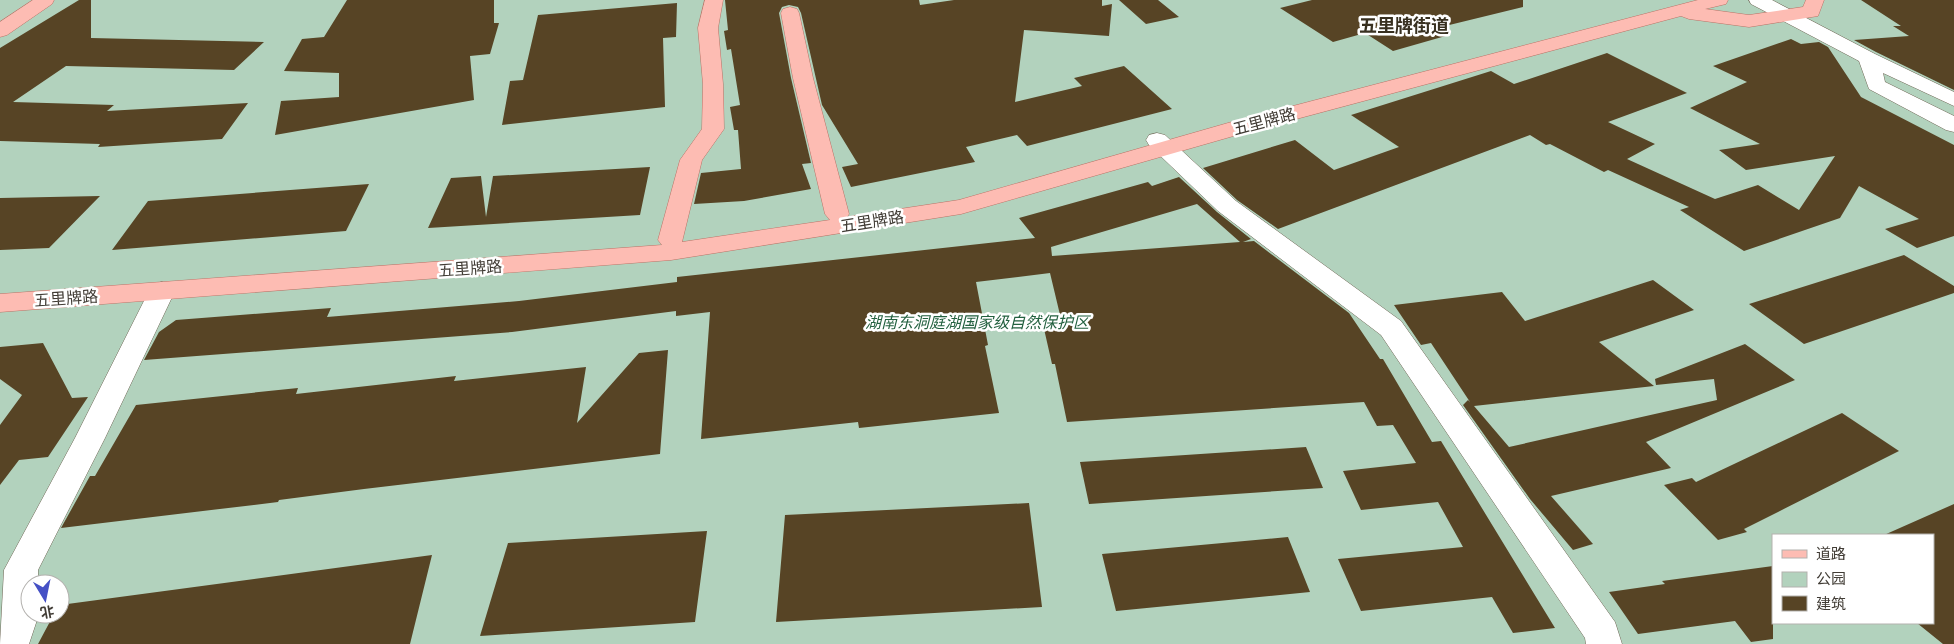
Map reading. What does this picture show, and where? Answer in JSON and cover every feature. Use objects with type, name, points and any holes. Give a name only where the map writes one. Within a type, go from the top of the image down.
[{"type":"main road","points":[[0,20],[29,0]]},
{"type":"main road","points":[[0,31],[45,0]]},
{"type":"main road","points":[[671,240],[691,160],[713,129],[713,84],[708,28],[714,0]]},
{"type":"main road","name":"五里牌路","points":[[0,291],[671,240],[955,196],[1162,144],[1668,5],[1719,0]]},
{"type":"main road","points":[[1668,5],[1749,21],[1811,12],[1815,0]]},
{"type":"main road","points":[[790,14],[803,78],[837,214]]},
{"type":"main road","name":"五里牌路","points":[[0,303],[670,252],[961,207],[1162,144]]},
{"type":"street","points":[[1758,0],[1868,58],[1954,100]]},
{"type":"street","points":[[1868,58],[1876,85],[1954,125]]},
{"type":"street","points":[[1162,144],[1227,206],[1391,328],[1602,633],[1604,644]]},
{"type":"street","points":[[11,644],[18,623],[21,570],[90,438],[162,291]]},
{"type":"green space","name":"湖南东洞庭湖国家级自然保护区","points":[[0,0],[1954,0],[1954,644],[0,644]]},
{"type":"building","points":[[79,0],[91,0],[91,38],[264,42],[234,70],[66,66],[13,102],[114,105],[107,111],[248,103],[222,139],[98,147],[100,144],[0,141],[0,48]]},
{"type":"building","points":[[347,0],[494,0],[494,23],[499,23],[490,54],[470,56],[474,100],[275,135],[281,101],[339,97],[339,73],[284,71],[302,39],[324,37]]},
{"type":"building","points":[[725,0],[919,0],[920,5],[954,0],[1102,0],[1102,6],[1112,4],[1109,36],[1024,30],[1015,102],[1082,86],[1074,78],[1124,66],[1172,109],[1027,146],[1017,135],[966,147],[975,162],[851,187],[842,167],[858,164],[822,105],[801,13],[798,7],[789,5],[782,7],[779,13],[791,78],[811,163],[802,164],[811,189],[744,201],[694,204],[701,173],[741,169],[738,130],[734,130],[730,107],[740,105],[731,49],[727,50],[724,31],[728,30]]},
{"type":"building","points":[[1119,0],[1158,0],[1179,17],[1146,24]]},
{"type":"building","points":[[1312,0],[1523,0],[1523,7],[1437,28],[1449,35],[1393,51],[1365,33],[1333,42],[1280,8]]},
{"type":"building","points":[[1861,0],[1954,0],[1954,90],[1854,40],[1909,36],[1893,26],[1901,26]]},
{"type":"building","points":[[677,3],[676,37],[663,38],[665,107],[502,125],[510,81],[523,80],[538,15]]},
{"type":"building","points":[[1791,39],[1801,44],[1819,42],[1828,47],[1861,97],[1954,145],[1954,236],[1917,248],[1885,229],[1919,219],[1859,186],[1840,218],[1744,251],[1680,210],[1689,207],[1608,170],[1604,172],[1550,144],[1546,145],[1530,135],[1278,229],[1237,200],[1203,168],[1295,140],[1334,170],[1399,147],[1351,115],[1491,71],[1514,84],[1607,53],[1687,93],[1608,122],[1655,144],[1627,159],[1715,199],[1758,185],[1799,210],[1835,156],[1746,170],[1719,150],[1760,144],[1690,108],[1747,82],[1713,66]]},
{"type":"building","points":[[650,167],[640,215],[428,228],[451,178],[481,176],[486,217],[493,176]]},
{"type":"building","points":[[1179,177],[1217,212],[1251,239],[1243,242],[1254,241],[1349,313],[1380,359],[1383,359],[1432,442],[1441,441],[1555,628],[1513,633],[1492,597],[1361,611],[1338,559],[1463,547],[1438,502],[1361,510],[1343,471],[1416,463],[1393,425],[1377,426],[1364,402],[1067,422],[1055,364],[1052,364],[1042,320],[1061,319],[1050,273],[976,282],[988,345],[985,346],[999,413],[859,428],[858,422],[701,439],[710,312],[676,316],[676,311],[512,332],[144,360],[159,332],[176,320],[331,308],[327,317],[519,301],[677,282],[677,277],[1035,238],[1019,218],[1148,182],[1152,186]],"holes":[[[1197,204],[1240,242],[1052,256],[1051,247]]]},
{"type":"building","points":[[369,184],[346,231],[112,250],[148,201]]},
{"type":"building","points":[[100,196],[49,248],[0,250],[0,198]]},
{"type":"building","points":[[1904,255],[1954,286],[1954,293],[1804,344],[1749,304]]},
{"type":"building","points":[[1653,280],[1694,310],[1599,342],[1654,386],[1474,406],[1509,447],[1717,400],[1714,379],[1656,385],[1655,379],[1745,344],[1795,380],[1646,442],[1671,468],[1551,496],[1593,544],[1573,550],[1530,499],[1463,405],[1468,400],[1470,402],[1431,343],[1421,345],[1394,305],[1502,292],[1525,321]]},
{"type":"building","points":[[43,343],[72,398],[88,397],[48,457],[19,460],[0,485],[0,425],[22,395],[0,379],[0,347]]},
{"type":"building","points":[[668,350],[660,454],[364,489],[279,500],[278,502],[61,528],[90,476],[95,476],[136,405],[298,388],[296,394],[456,376],[454,381],[586,367],[577,423],[639,353]]},
{"type":"building","points":[[1842,413],[1899,451],[1744,529],[1747,532],[1718,540],[1664,485],[1692,478],[1696,482]]},
{"type":"building","points":[[1306,447],[1323,488],[1089,504],[1080,462]]},
{"type":"building","points":[[1029,503],[1042,607],[776,622],[785,515]]},
{"type":"building","points":[[1954,504],[1954,644],[1943,644],[1918,624],[1934,624],[1934,534],[1886,534]]},
{"type":"building","points":[[707,531],[695,622],[480,636],[508,543]]},
{"type":"building","points":[[1288,537],[1310,592],[1116,611],[1102,554]]},
{"type":"building","points":[[432,555],[410,644],[38,644],[49,624],[70,624],[70,604]]},
{"type":"building","points":[[1772,566],[1773,639],[1751,642],[1735,621],[1638,634],[1609,592],[1665,584],[1662,581]]},
{"type":"district","name":"五里牌街道","points":[[1404,25]]}]
